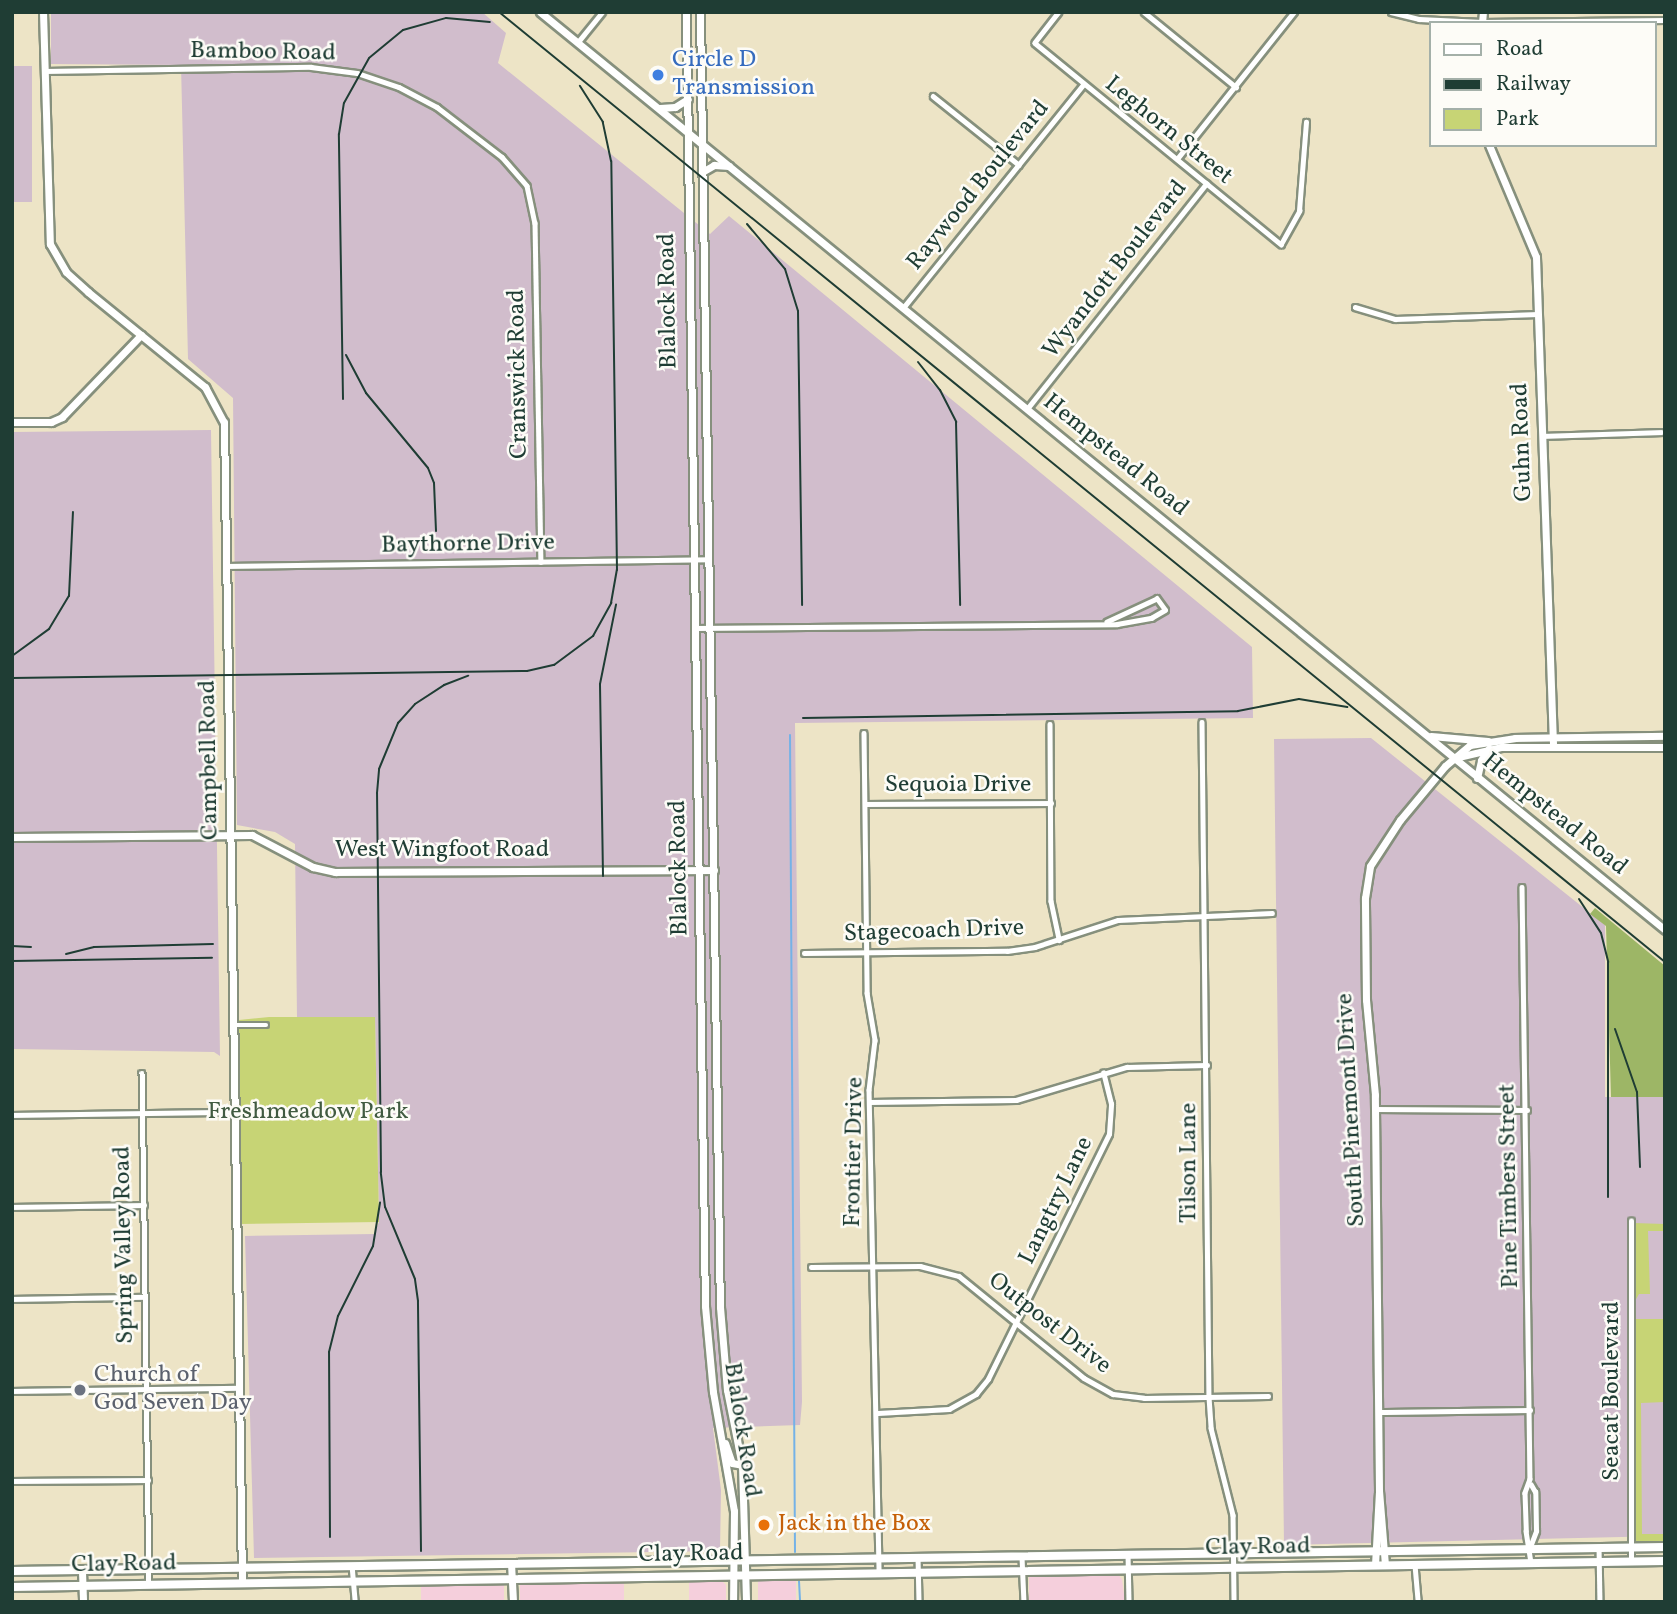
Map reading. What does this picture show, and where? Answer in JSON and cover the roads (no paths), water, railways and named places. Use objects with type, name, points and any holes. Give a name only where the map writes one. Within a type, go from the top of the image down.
[{"type":"main road","name":"Campbell Road","points":[[43,12],[50,244],[66,272],[205,387],[218,404],[225,429],[242,1582]]},
{"type":"main road","name":"Hempstead Road","points":[[540,12],[1665,930]]},
{"type":"main road","name":"Blalock Road","points":[[686,12],[687,243],[693,453],[705,1306],[713,1392],[729,1479],[734,1560],[733,1602]]},
{"type":"main road","name":"Blalock Road","points":[[700,12],[720,1307],[727,1390],[742,1465],[747,1602]]},
{"type":"main road","points":[[659,108],[675,107],[688,99]]},
{"type":"main road","name":"Guhn Road","points":[[1490,147],[1536,257],[1553,742]]},
{"type":"main road","points":[[702,172],[714,165],[730,166]]},
{"type":"main road","points":[[687,243],[703,243]]},
{"type":"main road","points":[[12,422],[51,422],[62,417],[141,335]]},
{"type":"main road","points":[[689,347],[704,347]]},
{"type":"main road","points":[[693,453],[708,453]]},
{"type":"main road","points":[[1430,736],[1489,744],[1665,736]]},
{"type":"main road","points":[[1553,742],[1665,747]]},
{"type":"main road","points":[[696,744],[712,744]]},
{"type":"main road","points":[[1454,758],[1489,744]]},
{"type":"main road","points":[[1477,778],[1480,760],[1489,744]]},
{"type":"main road","name":"South Pinemont Drive","points":[[1380,1565],[1376,1109],[1366,1000],[1366,883],[1381,843],[1454,758]]},
{"type":"main road","name":"West Wingfoot Road","points":[[12,837],[230,834],[267,840],[313,867],[335,872],[714,870]]},
{"type":"main road","points":[[700,955],[715,955]]},
{"type":"main road","points":[[702,1044],[717,1044]]},
{"type":"main road","points":[[703,1133],[717,1133]]},
{"type":"main road","points":[[704,1224],[718,1224]]},
{"type":"main road","points":[[705,1306],[720,1307]]},
{"type":"main road","points":[[713,1392],[727,1390]]},
{"type":"main road","points":[[721,1436],[732,1463],[742,1465]]},
{"type":"main road","points":[[729,1479],[739,1483],[744,1499]]},
{"type":"main road","name":"Clay Road","points":[[12,1571],[918,1555],[1665,1546]]},
{"type":"main road","points":[[820,1557],[820,1573]]},
{"type":"main road","points":[[663,1561],[663,1574]]},
{"type":"main road","name":"Clay Road","points":[[12,1587],[663,1574],[1665,1561]]},
{"type":"main road","points":[[601,1562],[601,1576]]},
{"type":"main road","points":[[511,1563],[513,1602]]},
{"type":"main road","points":[[314,1580],[318,1566]]},
{"type":"main road","points":[[82,1571],[83,1602]]},
{"type":"street","points":[[578,43],[602,12]]},
{"type":"street","name":"Leghorn Street","points":[[1059,12],[1035,43],[1083,85],[1281,244],[1299,211],[1306,122]]},
{"type":"street","points":[[1144,12],[1236,87]]},
{"type":"street","name":"Wyandott Boulevard","points":[[1177,159],[1294,12]]},
{"type":"street","points":[[1391,12],[1419,19],[1461,21]]},
{"type":"street","points":[[1574,21],[1665,20]]},
{"type":"street","name":"Bamboo Road","points":[[44,71],[311,67],[357,74],[399,87],[437,107],[502,157],[527,187]]},
{"type":"street","name":"Raywood Boulevard","points":[[902,308],[1083,85]]},
{"type":"street","points":[[933,96],[1019,165]]},
{"type":"street","name":"Wyandott Boulevard","points":[[1027,409],[1206,184]]},
{"type":"street","name":"Cranswick Road","points":[[527,187],[535,223],[541,562]]},
{"type":"street","points":[[1355,307],[1395,318],[1539,314]]},
{"type":"street","points":[[1541,436],[1661,432]]},
{"type":"street","name":"Baythorne Drive","points":[[227,566],[709,559]]},
{"type":"street","points":[[695,628],[1134,622],[1165,610],[1157,599],[1107,622]]},
{"type":"street","name":"Tilson Lane","points":[[1202,722],[1209,1397],[1212,1428],[1233,1516],[1234,1602]]},
{"type":"street","points":[[1050,724],[1051,901],[1059,940]]},
{"type":"street","name":"Frontier Drive","points":[[864,733],[868,1009],[875,1040],[869,1102],[879,1572]]},
{"type":"street","name":"Sequoia Drive","points":[[866,804],[1051,803]]},
{"type":"street","name":"Pine Timbers Street","points":[[1522,887],[1530,1410],[1530,1484],[1525,1502],[1526,1542],[1530,1547]]},
{"type":"street","name":"Stagecoach Drive","points":[[804,953],[1007,951],[1059,940],[1118,920],[1272,913]]},
{"type":"street","points":[[234,1025],[266,1025]]},
{"type":"street","points":[[869,1102],[1016,1100],[1103,1073],[1141,1066],[1207,1065]]},
{"type":"street","name":"Spring Valley Road","points":[[142,1073],[149,1584]]},
{"type":"street","name":"Langtry Lane","points":[[877,1413],[941,1412],[968,1400],[988,1379],[1109,1134],[1111,1104],[1103,1073]]},
{"type":"street","points":[[1376,1109],[1527,1110]]},
{"type":"street","points":[[12,1115],[235,1112]]},
{"type":"street","points":[[12,1207],[144,1205]]},
{"type":"street","name":"Seacat Boulevard","points":[[1631,1221],[1631,1561]]},
{"type":"street","name":"Outpost Drive","points":[[811,1267],[944,1270],[977,1289],[1104,1391],[1135,1397],[1268,1396]]},
{"type":"street","points":[[12,1299],[145,1297]]},
{"type":"street","points":[[12,1391],[239,1388]]},
{"type":"street","points":[[1379,1412],[1530,1410]]},
{"type":"street","points":[[12,1481],[148,1480]]},
{"type":"street","name":"Pine Timbers Street","points":[[1530,1484],[1535,1492],[1536,1521],[1530,1547],[1531,1562]]},
{"type":"street","points":[[1599,1547],[1600,1602]]},
{"type":"street","points":[[1128,1552],[1129,1602]]},
{"type":"street","points":[[918,1555],[919,1602]]},
{"type":"street","points":[[1022,1555],[1024,1602]]},
{"type":"street","points":[[1415,1564],[1418,1602]]},
{"type":"street","points":[[352,1565],[355,1602]]},
{"type":"waterway","points":[[790,735],[795,1552]]},
{"type":"waterway","points":[[799,1581],[800,1602]]},
{"type":"railway","points":[[499,12],[1665,962]]},
{"type":"railway","points":[[343,399],[339,134],[344,103],[369,58],[403,30],[446,18],[490,22]]},
{"type":"railway","points":[[12,678],[527,671],[554,665],[593,636],[611,603],[617,570],[611,161],[603,122],[580,86]]},
{"type":"railway","points":[[747,224],[785,269],[798,311],[802,605]]},
{"type":"railway","points":[[346,355],[366,393],[428,468],[434,483],[436,531]]},
{"type":"railway","points":[[918,362],[940,390],[956,422],[960,605]]},
{"type":"railway","points":[[12,656],[49,629],[69,596],[73,512]]},
{"type":"railway","points":[[603,876],[600,684],[616,605]]},
{"type":"railway","points":[[421,1551],[418,1301],[415,1279],[385,1207],[381,1172],[377,793],[379,769],[398,723],[415,704],[444,685],[468,676]]},
{"type":"railway","points":[[803,718],[1238,711],[1299,699],[1347,707]]},
{"type":"railway","points":[[1579,899],[1601,933],[1608,962],[1608,1197]]},
{"type":"railway","points":[[66,954],[94,947],[213,944]]},
{"type":"railway","points":[[12,946],[31,947]]},
{"type":"railway","points":[[12,961],[212,958]]},
{"type":"railway","points":[[1615,1029],[1637,1092],[1640,1167]]},
{"type":"railway","points":[[330,1537],[329,1352],[338,1316],[373,1246],[380,1203]]},
{"type":"place","name":"Circle D Transmission","points":[[658,75]]},
{"type":"place","name":"Church of God Seven Day","points":[[80,1390]]},
{"type":"place","name":"Jack in the Box","points":[[764,1525]]},
{"type":"park label","name":"Freshmeadow Park","points":[[308,1113]]}]
